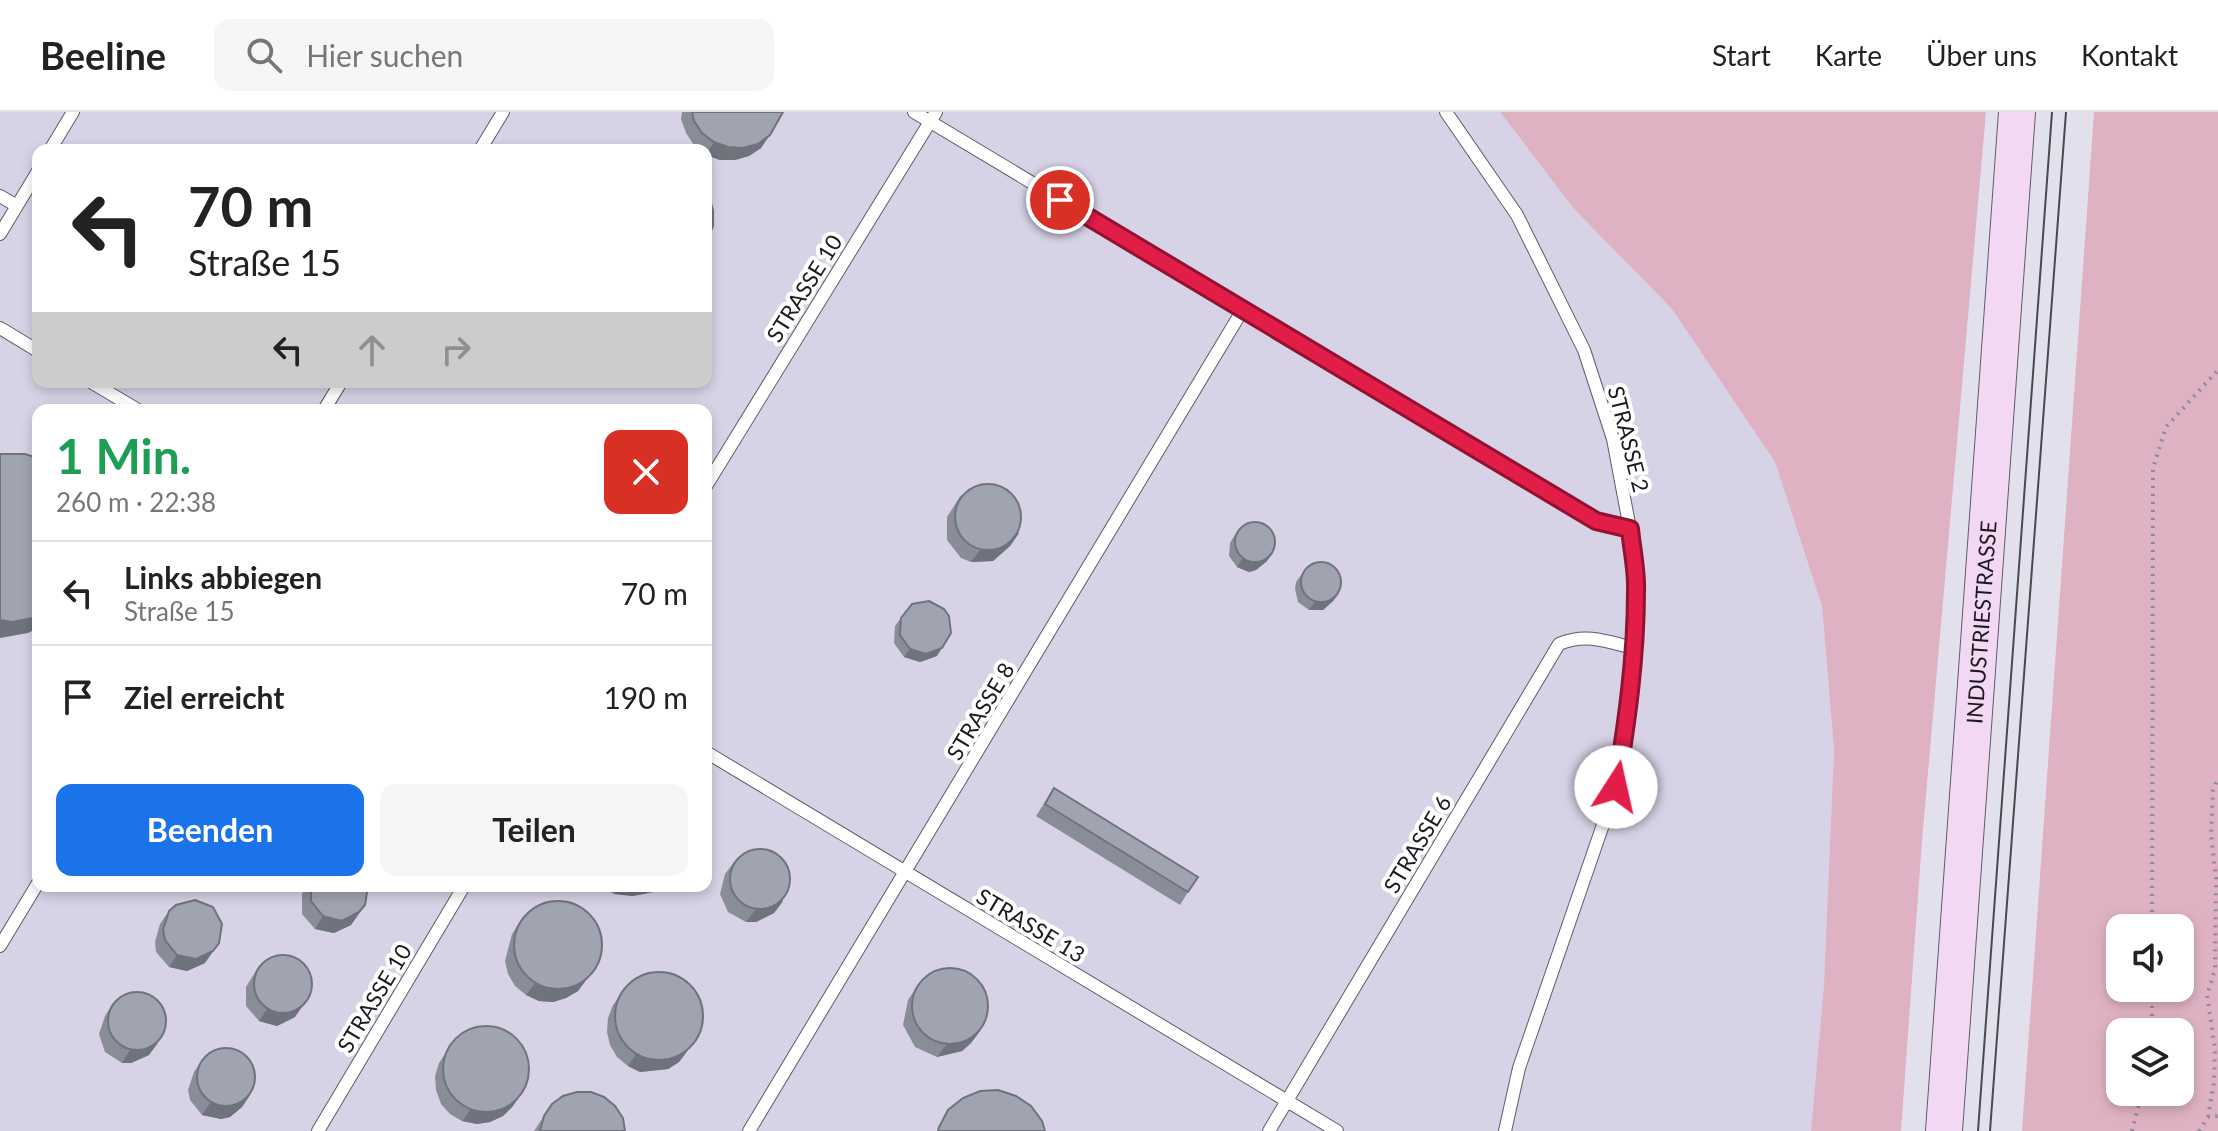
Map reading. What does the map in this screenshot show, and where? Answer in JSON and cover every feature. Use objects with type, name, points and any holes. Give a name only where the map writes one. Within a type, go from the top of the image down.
[{"type":"main road","name":"INDUSTRIESTRASSE","points":[[1944,1131],[2017,112]]},
{"type":"lane","points":[[54,144],[73,112]]},
{"type":"lane","points":[[484,144],[503,112]]},
{"type":"lane","points":[[914,112],[933,117],[1242,311],[1596,521],[1630,529]]},
{"type":"lane","name":"STRASSE 2","points":[[1446,112],[1517,215],[1584,350],[1613,439],[1630,529],[1637,589],[1629,711],[1616,787],[1519,1068],[1505,1131]]},
{"type":"lane","name":"STRASSE 10","points":[[712,476],[933,117]]},
{"type":"lane","points":[[0,234],[32,181]]},
{"type":"lane","points":[[0,196],[17,206]]},
{"type":"lane","name":"STRASSE 8","points":[[749,1131],[1242,311]]},
{"type":"lane","points":[[0,328],[32,347]]},
{"type":"lane","points":[[101,388],[128,404]]},
{"type":"lane","name":"STRASSE 6","points":[[1269,1131],[1559,644],[1575,637],[1593,637],[1633,648]]},
{"type":"lane","name":"STRASSE 13","points":[[712,756],[1337,1131]]},
{"type":"lane","points":[[0,946],[33,892]]},
{"type":"lane","name":"STRASSE 10","points":[[318,1131],[460,892]]},
{"type":"path","points":[[2152,914],[2153,468],[2166,427],[2218,370]]},
{"type":"path","points":[[2199,1131],[2208,1117],[2214,1082],[2215,1049],[2207,995],[2215,969],[2216,878],[2211,834],[2213,790],[2218,778]]},
{"type":"path","points":[[2132,1131],[2138,1106]]},
{"type":"path","points":[[2208,1117],[2218,1116]]},
{"type":"shaded area","points":[[0,112],[1500,112],[1574,209],[1672,309],[1775,462],[1822,606],[1834,750],[1824,984],[1811,1131],[0,1131]]},
{"type":"shaded area","points":[[1500,112],[1986,112],[1922,841],[1901,1131],[1811,1131],[1824,984],[1834,750],[1822,606],[1775,462],[1672,309],[1574,209]]},
{"type":"shaded area","points":[[2094,112],[2218,112],[2218,1131],[2022,1131]]},
{"type":"building","points":[[692,112],[783,112],[770,135],[758,144],[743,148],[714,142],[702,133]]},
{"type":"building","points":[[0,454],[25,454],[32,456],[32,618],[12,622],[0,620]]},
{"type":"building","points":[[981,484],[995,484],[1007,489],[1016,498],[1021,517],[1019,530],[1012,541],[995,550],[981,550],[969,545],[960,536],[955,524],[955,510],[960,498],[969,489]]},
{"type":"building","points":[[1255,522],[1269,528],[1275,542],[1269,556],[1255,562],[1241,556],[1235,542],[1241,528]]},
{"type":"building","points":[[1321,562],[1335,568],[1341,582],[1335,596],[1321,602],[1307,596],[1301,582],[1307,568]]},
{"type":"building","points":[[929,601],[944,609],[949,616],[951,633],[942,648],[926,654],[910,649],[900,635],[901,618],[912,604]]},
{"type":"building","points":[[1054,788],[1198,877],[1188,892],[1045,804]]},
{"type":"building","points":[[760,849],[772,851],[781,858],[788,867],[788,891],[781,900],[772,907],[760,909],[748,907],[739,900],[732,891],[730,879],[732,867],[739,858],[748,851]]},
{"type":"building","points":[[311,892],[367,892],[365,905],[359,912],[342,921],[323,916],[311,901]]},
{"type":"building","points":[[195,900],[213,907],[222,924],[219,943],[213,951],[196,959],[177,955],[165,940],[163,930],[169,911],[176,905]]},
{"type":"building","points":[[558,901],[575,905],[589,914],[598,928],[602,945],[598,962],[589,976],[575,985],[558,989],[541,985],[527,976],[518,962],[514,945],[518,928],[527,914],[541,905]]},
{"type":"building","points":[[283,955],[294,957],[303,964],[310,973],[310,995],[303,1004],[294,1011],[283,1013],[272,1011],[263,1004],[256,995],[254,984],[256,973],[263,964],[272,957]]},
{"type":"building","points":[[950,968],[964,971],[977,979],[985,992],[988,1006],[985,1020],[977,1033],[964,1041],[950,1044],[936,1041],[923,1033],[915,1020],[912,1006],[915,992],[923,979],[936,971]]},
{"type":"building","points":[[659,972],[676,976],[690,985],[699,999],[703,1016],[699,1033],[690,1047],[676,1056],[659,1060],[642,1056],[628,1047],[619,1033],[615,1016],[619,999],[628,985],[642,976]]},
{"type":"building","points":[[137,992],[148,994],[157,1001],[164,1010],[164,1032],[157,1041],[148,1048],[137,1050],[126,1048],[117,1041],[110,1032],[108,1021],[110,1010],[117,1001],[126,994]]},
{"type":"building","points":[[486,1026],[510,1033],[522,1045],[529,1069],[522,1093],[510,1105],[486,1112],[462,1105],[450,1093],[443,1069],[450,1045],[462,1033]]},
{"type":"building","points":[[226,1048],[247,1056],[255,1077],[247,1098],[226,1106],[205,1098],[197,1077],[205,1056]]},
{"type":"building","points":[[998,1090],[1016,1096],[1031,1106],[1045,1131],[938,1131],[948,1110],[963,1098],[980,1091]]},
{"type":"building","points":[[591,1092],[604,1097],[623,1118],[625,1131],[540,1131],[544,1116],[552,1104],[563,1096]]},
{"type":"tram line","points":[[1978,1131],[2052,112]]},
{"type":"tram line","points":[[1990,1131],[2066,112]]},
{"type":"route","points":[[1060,200],[1596,521],[1630,529],[1637,589],[1629,711],[1616,787]]}]
